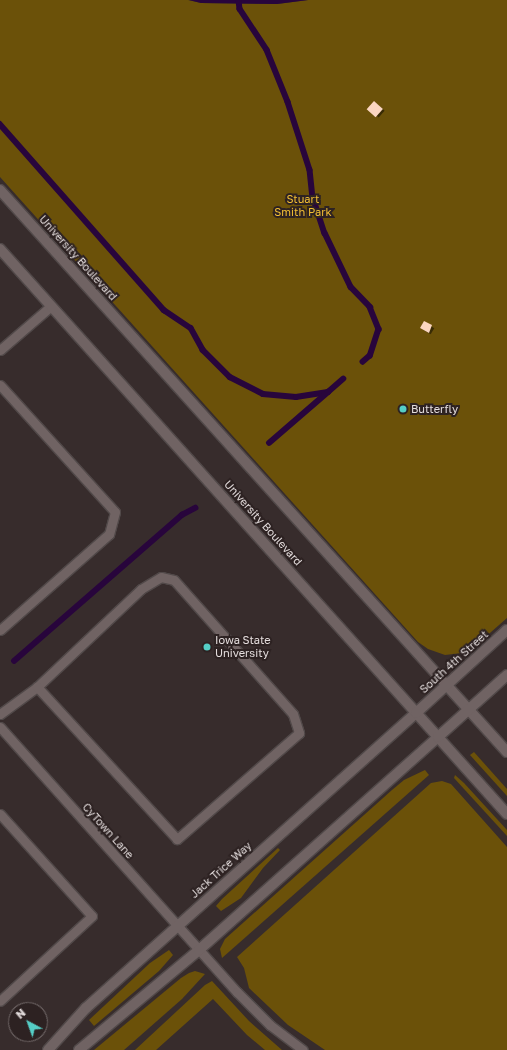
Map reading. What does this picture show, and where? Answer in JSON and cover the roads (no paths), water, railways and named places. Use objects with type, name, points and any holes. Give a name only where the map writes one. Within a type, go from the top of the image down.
[{"type":"main road","name":"University Boulevard","points":[[0,190],[507,752]]},
{"type":"main road","name":"University Boulevard","points":[[0,249],[507,814]]},
{"type":"main road","name":"South 4th Street","points":[[416,713],[507,630]]},
{"type":"main road","points":[[79,1050],[199,950],[507,675]]},
{"type":"main road","name":"Jack Trice Way","points":[[48,1050],[86,1008],[177,925],[416,713]]},
{"type":"lane","points":[[0,350],[51,306]]},
{"type":"lane","points":[[0,385],[115,512],[109,534],[0,630]]},
{"type":"lane","points":[[0,714],[36,687],[141,589],[161,578],[174,580],[293,714],[299,733],[177,839],[36,687]]},
{"type":"lane","name":"CyTown Lane","points":[[0,727],[199,950],[270,1025],[303,1050]]},
{"type":"lane","points":[[0,814],[92,916],[0,1001]]},
{"type":"waterway","points":[[239,0],[240,9],[267,50],[288,102],[310,170],[313,197],[325,233],[351,287],[370,307],[379,329],[370,356],[363,362]]},
{"type":"waterway","points":[[0,124],[164,310],[191,328],[203,350],[230,377],[263,394],[296,397],[328,392],[343,379]]},
{"type":"waterway","points":[[269,443],[328,392]]},
{"type":"waterway","points":[[14,661],[182,515],[195,508]]},
{"type":"place","name":"Butterfly","points":[[403,409]]},
{"type":"place","name":"Iowa State University","points":[[207,647]]},
{"type":"park label","name":"Stuart Smith Park","points":[[303,206]]}]
